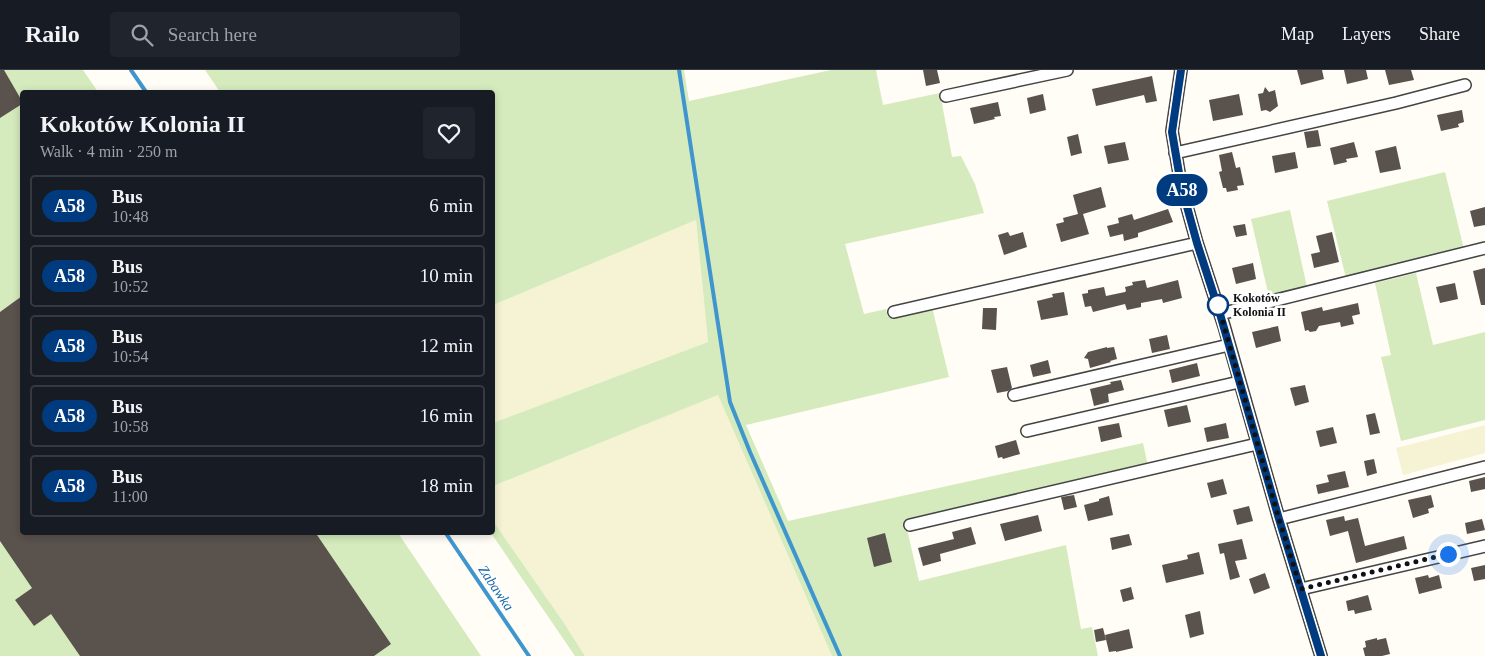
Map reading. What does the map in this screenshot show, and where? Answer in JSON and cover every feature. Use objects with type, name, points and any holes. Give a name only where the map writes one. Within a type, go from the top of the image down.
[{"type":"street","points":[[946,96],[1067,70]]},
{"type":"street","points":[[1181,70],[1172,132],[1181,185],[1321,656]]},
{"type":"street","points":[[1175,153],[1396,103],[1465,85]]},
{"type":"street","points":[[894,312],[1197,243]]},
{"type":"street","points":[[1220,314],[1485,248]]},
{"type":"street","points":[[1014,395],[1229,345]]},
{"type":"street","points":[[1027,431],[1239,382]]},
{"type":"street","points":[[910,525],[1257,444]]},
{"type":"street","points":[[1279,519],[1485,467]]},
{"type":"street","points":[[1301,589],[1485,546]]},
{"type":"shaded area","points":[[696,220],[708,342],[495,422],[495,304]]},
{"type":"shaded area","points":[[718,394],[832,656],[585,656],[495,524],[495,485]]},
{"type":"shaded area","points":[[1485,425],[1485,453],[1403,475],[1396,448]]},
{"type":"green space","points":[[0,70],[83,70],[97,90],[20,90],[20,535],[399,535],[481,656],[0,656]]},
{"type":"green space","points":[[205,70],[684,70],[689,101],[831,70],[876,70],[883,105],[940,93],[952,157],[961,156],[975,184],[984,213],[845,244],[864,314],[886,309],[888,317],[932,307],[949,377],[746,425],[788,521],[1143,443],[1148,466],[906,525],[919,581],[1066,545],[1081,629],[1092,627],[1098,656],[832,656],[718,395],[495,485],[495,422],[708,342],[696,220],[495,304],[495,90],[219,90]]},
{"type":"green space","points":[[1445,172],[1464,249],[1346,278],[1327,201]]},
{"type":"green space","points":[[1290,210],[1307,287],[1269,297],[1251,219]]},
{"type":"green space","points":[[1416,273],[1433,345],[1485,332],[1485,420],[1401,441],[1381,357],[1391,355],[1375,283]]},
{"type":"green space","points":[[495,524],[585,656],[575,656],[492,535],[495,535]]},
{"type":"building","points":[[0,70],[4,70],[20,98],[20,105],[0,118]]},
{"type":"building","points":[[923,70],[937,70],[940,83],[926,86]]},
{"type":"building","points":[[1297,70],[1322,70],[1324,79],[1301,85]]},
{"type":"building","points":[[1344,70],[1366,70],[1368,79],[1347,84]]},
{"type":"building","points":[[1385,70],[1411,70],[1414,80],[1389,85]]},
{"type":"building","points":[[1152,76],[1157,101],[1146,103],[1144,95],[1096,106],[1092,89]]},
{"type":"building","points":[[1265,87],[1269,92],[1275,90],[1278,106],[1270,112],[1266,110],[1261,111],[1258,94],[1263,93]]},
{"type":"building","points":[[1043,94],[1046,110],[1030,114],[1027,98]]},
{"type":"building","points":[[1239,94],[1243,115],[1213,121],[1209,100]]},
{"type":"building","points":[[998,102],[1001,116],[974,124],[970,108]]},
{"type":"building","points":[[1462,110],[1464,122],[1458,124],[1459,127],[1441,131],[1437,115]]},
{"type":"building","points":[[1318,130],[1321,146],[1307,148],[1304,132]]},
{"type":"building","points":[[1078,134],[1082,153],[1071,156],[1067,137]]},
{"type":"building","points":[[1125,142],[1129,160],[1108,164],[1104,146]]},
{"type":"building","points":[[1354,142],[1358,157],[1346,159],[1347,162],[1334,165],[1330,148]]},
{"type":"building","points":[[1396,146],[1401,169],[1380,173],[1375,151]]},
{"type":"building","points":[[1232,152],[1236,168],[1240,167],[1244,185],[1237,186],[1238,190],[1227,192],[1226,188],[1223,188],[1219,172],[1222,171],[1219,155]]},
{"type":"building","points":[[1295,152],[1298,168],[1275,173],[1272,156]]},
{"type":"building","points":[[1101,187],[1106,207],[1083,214],[1089,234],[1061,242],[1056,224],[1064,222],[1063,218],[1078,214],[1073,195]]},
{"type":"building","points":[[1485,207],[1485,225],[1474,227],[1470,211]]},
{"type":"building","points":[[1168,209],[1173,222],[1138,233],[1138,237],[1124,241],[1123,234],[1110,237],[1107,226],[1119,223],[1118,218],[1132,214],[1134,220]]},
{"type":"building","points":[[1245,224],[1247,235],[1236,237],[1233,226]]},
{"type":"building","points":[[1008,232],[1010,236],[1023,232],[1027,247],[1004,255],[998,235]]},
{"type":"building","points":[[1332,232],[1339,262],[1314,268],[1311,254],[1320,252],[1316,236]]},
{"type":"building","points":[[1253,263],[1256,279],[1236,284],[1232,268]]},
{"type":"building","points":[[1485,268],[1485,305],[1481,305],[1473,271]]},
{"type":"building","points":[[1145,280],[1147,288],[1178,280],[1182,298],[1163,303],[1162,299],[1141,303],[1141,307],[1127,310],[1125,304],[1093,312],[1091,306],[1085,307],[1082,294],[1088,293],[1088,290],[1104,287],[1106,296],[1125,292],[1125,287],[1133,285],[1132,282]]},
{"type":"building","points":[[1455,283],[1458,299],[1440,303],[1436,287]]},
{"type":"building","points":[[1064,292],[1068,315],[1041,320],[1037,301],[1053,297],[1052,294]]},
{"type":"building","points":[[20,297],[20,535],[317,535],[391,644],[374,656],[80,656],[51,614],[34,626],[15,600],[32,588],[0,541],[0,312]]},
{"type":"building","points":[[1358,303],[1360,314],[1352,316],[1354,324],[1341,327],[1340,322],[1319,326],[1316,331],[1305,331],[1301,312],[1322,307],[1323,311]]},
{"type":"building","points":[[983,308],[997,308],[996,330],[982,329]]},
{"type":"building","points":[[1278,326],[1281,341],[1256,348],[1252,332]]},
{"type":"building","points":[[1167,335],[1170,349],[1152,353],[1149,339]]},
{"type":"building","points":[[1114,347],[1117,359],[1090,368],[1088,359],[1084,358],[1088,352]]},
{"type":"building","points":[[1048,360],[1051,373],[1033,377],[1030,365]]},
{"type":"building","points":[[1197,363],[1200,376],[1172,383],[1169,370]]},
{"type":"building","points":[[1007,367],[1012,388],[1008,391],[997,393],[991,370]]},
{"type":"building","points":[[1121,380],[1124,390],[1108,394],[1109,402],[1094,406],[1090,389]]},
{"type":"building","points":[[1305,385],[1309,402],[1295,406],[1290,388]]},
{"type":"building","points":[[1187,405],[1191,422],[1168,427],[1164,410]]},
{"type":"building","points":[[1375,413],[1380,433],[1370,435],[1366,415]]},
{"type":"building","points":[[1119,423],[1122,437],[1101,442],[1098,427]]},
{"type":"building","points":[[1226,423],[1229,438],[1207,442],[1204,428]]},
{"type":"building","points":[[1333,427],[1337,443],[1320,447],[1316,431]]},
{"type":"building","points":[[1016,440],[1020,454],[1003,459],[1002,457],[998,458],[995,446]]},
{"type":"building","points":[[1374,459],[1377,473],[1367,476],[1364,461]]},
{"type":"building","points":[[1345,471],[1349,487],[1318,494],[1316,485],[1329,482],[1327,475]]},
{"type":"building","points":[[1485,477],[1485,489],[1471,492],[1469,481]]},
{"type":"building","points":[[1223,479],[1227,494],[1211,498],[1207,483]]},
{"type":"building","points":[[1074,495],[1077,507],[1064,510],[1061,497]]},
{"type":"building","points":[[1431,495],[1434,507],[1428,509],[1429,513],[1413,518],[1408,500]]},
{"type":"building","points":[[1109,496],[1113,515],[1088,521],[1084,505]]},
{"type":"building","points":[[1249,506],[1253,521],[1237,525],[1233,510]]},
{"type":"building","points":[[1038,515],[1042,531],[1005,541],[1000,524]]},
{"type":"building","points":[[1344,516],[1345,521],[1358,518],[1365,546],[1404,536],[1407,549],[1356,563],[1348,531],[1330,536],[1326,520]]},
{"type":"building","points":[[1482,519],[1485,530],[1467,534],[1465,523]]},
{"type":"building","points":[[971,527],[976,544],[940,554],[941,561],[923,566],[918,548],[954,539],[952,532]]},
{"type":"building","points":[[885,533],[892,562],[874,567],[867,538]]},
{"type":"building","points":[[1129,534],[1132,545],[1112,550],[1110,538]]},
{"type":"building","points":[[1242,539],[1247,559],[1235,561],[1240,577],[1230,580],[1224,553],[1220,554],[1218,544]]},
{"type":"building","points":[[1199,552],[1204,574],[1166,583],[1162,565],[1188,559],[1187,555]]},
{"type":"building","points":[[1485,565],[1485,579],[1474,581],[1471,568]]},
{"type":"building","points":[[1265,573],[1270,588],[1254,594],[1249,579]]},
{"type":"building","points":[[1428,575],[1429,578],[1439,575],[1442,588],[1419,594],[1415,578]]},
{"type":"building","points":[[1131,587],[1134,599],[1123,602],[1120,590]]},
{"type":"building","points":[[1368,595],[1372,610],[1355,614],[1354,610],[1348,611],[1346,601]]},
{"type":"building","points":[[1200,611],[1204,634],[1190,638],[1185,615]]},
{"type":"building","points":[[1103,628],[1106,640],[1096,642],[1094,630]]},
{"type":"building","points":[[1129,629],[1133,648],[1109,652],[1105,635]]},
{"type":"building","points":[[1377,638],[1377,640],[1386,638],[1390,654],[1365,656],[1363,648],[1366,647],[1365,641]]},
{"type":"waterway","name":"Zabawka","points":[[131,70],[145,90]]},
{"type":"waterway","points":[[679,70],[730,402],[750,452],[840,656]]},
{"type":"waterway","name":"Zabawka","points":[[447,535],[529,656]]},
{"type":"bus line","name":"A58","points":[[1181,70],[1172,132],[1181,185],[1321,656]]},
{"type":"place","name":"Kokotów Kolonia II","points":[[1218,305]]},
{"type":"route","points":[[1218,305],[1301,589],[1448,554]]}]
